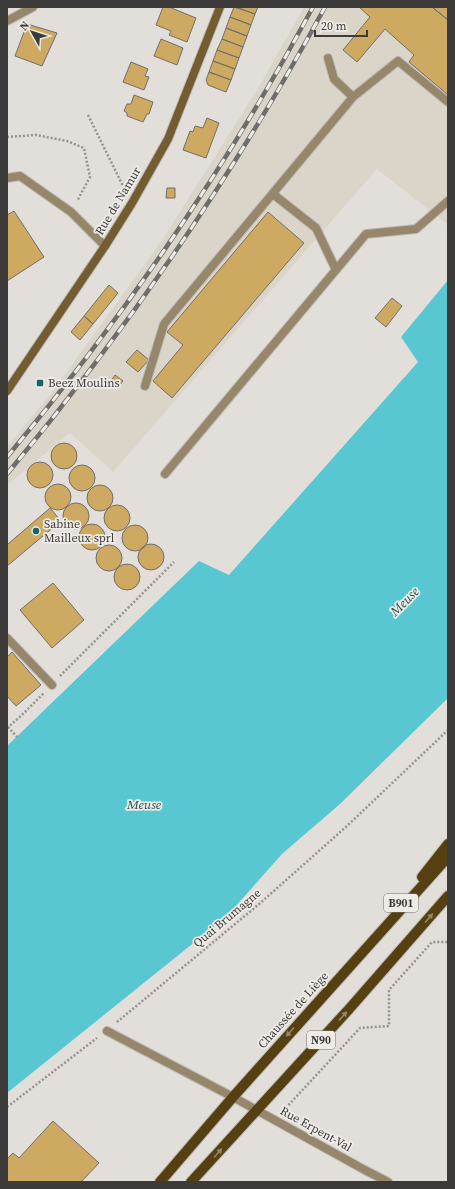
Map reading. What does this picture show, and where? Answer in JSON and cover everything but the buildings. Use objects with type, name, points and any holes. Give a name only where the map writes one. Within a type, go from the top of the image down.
[{"type":"main road","name":"Rue de Namur","points":[[7,391],[132,204],[168,139],[220,7]]},
{"type":"main road","name":"B901","points":[[354,961],[448,844]]},
{"type":"main road","name":"Chaussée de Liège","points":[[160,1182],[233,1097],[448,857]]},
{"type":"main road","name":"N90","points":[[191,1182],[350,1008],[448,896]]},
{"type":"street","points":[[7,21],[33,7]]},
{"type":"street","points":[[328,58],[334,79],[354,97]]},
{"type":"street","points":[[145,386],[164,324],[354,97],[398,61],[448,102]]},
{"type":"street","points":[[7,178],[20,176],[71,212],[105,246]]},
{"type":"street","points":[[273,194],[316,228],[336,270]]},
{"type":"street","points":[[165,474],[366,234],[416,229],[448,201]]},
{"type":"street","points":[[7,638],[52,685]]},
{"type":"street","name":"Rue Erpent-Val","points":[[107,1031],[258,1110],[388,1182]]},
{"type":"path","points":[[88,114],[132,204]]},
{"type":"path","points":[[7,137],[36,135],[67,141],[84,148],[90,177],[71,212]]},
{"type":"path","points":[[17,737],[8,727],[21,716],[174,562]]},
{"type":"path","name":"Quai Brumagne","points":[[7,1107],[107,1031],[258,905],[347,826],[448,730]]},
{"type":"path","points":[[274,1120],[360,1028],[389,1026],[389,990],[432,942],[448,942]]},
{"type":"shaded area","points":[[304,7],[448,7],[448,225],[377,169],[113,472],[70,433],[7,485],[7,447],[53,391],[162,240],[257,90]]},
{"type":"water","name":"Meuse","points":[[448,280],[448,698],[340,804],[282,854],[227,916],[7,1093],[7,746],[199,561],[229,575],[418,362],[401,337]]},
{"type":"railway","points":[[7,457],[92,351],[171,240],[245,125],[280,67],[313,7]]},
{"type":"railway","points":[[7,474],[95,363],[178,248],[254,130],[325,7]]},
{"type":"place","name":"Beez Moulins","points":[[40,383]]},
{"type":"place","name":"Sabine Mailleux sprl","points":[[36,531]]}]
